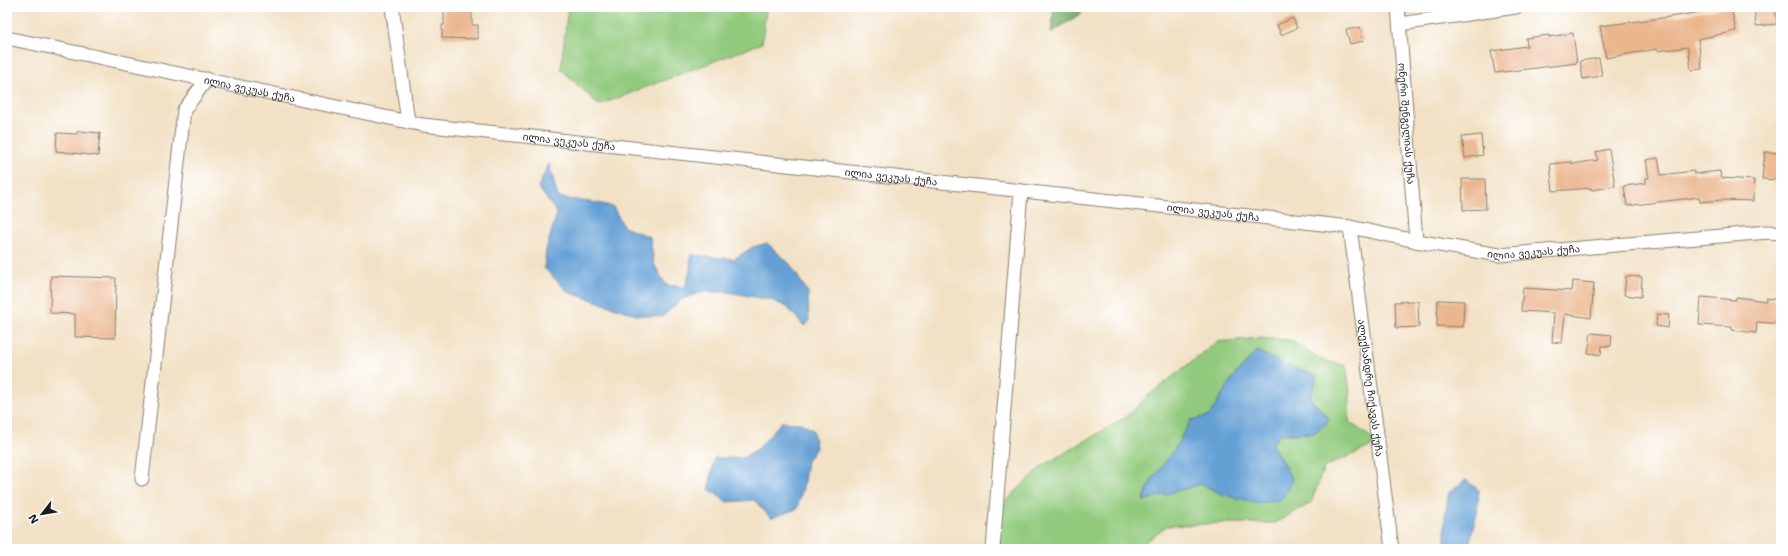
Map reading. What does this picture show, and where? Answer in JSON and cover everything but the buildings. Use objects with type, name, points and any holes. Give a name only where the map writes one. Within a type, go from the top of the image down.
[{"type":"street","points":[[392,7],[408,122]]},
{"type":"street","name":"ონერი შენგელიას ქუჩა","points":[[1398,7],[1416,240]]},
{"type":"street","points":[[1400,24],[1516,7]]},
{"type":"street","name":"ილია ვეკუას ქუჩა","points":[[7,38],[430,126],[1350,227],[1499,254],[1768,232],[1781,233]]},
{"type":"street","points":[[142,479],[184,110],[206,79]]},
{"type":"street","points":[[993,549],[1021,191]]},
{"type":"street","name":"ალექსანდრე ჩიქავას ქუჩა","points":[[1350,227],[1392,549]]},
{"type":"green space","points":[[568,7],[754,7],[766,10],[762,43],[599,105],[561,69]]},
{"type":"green space","points":[[1054,7],[1091,7],[1051,33]]},
{"type":"green space","points":[[1259,338],[1289,340],[1322,360],[1346,366],[1350,392],[1349,422],[1379,443],[1324,467],[1311,503],[1275,523],[1226,523],[1166,526],[1143,544],[1143,549],[998,549],[1000,507],[1041,467],[1126,417],[1149,395],[1217,342]]},
{"type":"water","points":[[549,164],[558,197],[599,203],[613,207],[624,227],[650,237],[654,264],[666,285],[685,287],[690,271],[691,255],[734,259],[753,247],[767,243],[790,264],[808,293],[809,322],[804,326],[787,307],[771,300],[728,292],[703,292],[682,299],[662,317],[637,315],[568,292],[544,268],[546,250],[557,213],[538,187]]},
{"type":"water","points":[[1257,351],[1284,364],[1317,376],[1310,398],[1330,420],[1314,433],[1280,434],[1272,444],[1293,481],[1280,501],[1259,503],[1223,495],[1201,484],[1143,501],[1152,479],[1171,455],[1191,420],[1209,416],[1233,377]]},
{"type":"water","points":[[781,422],[801,423],[813,430],[816,448],[807,461],[803,487],[797,509],[771,518],[754,500],[727,502],[709,489],[714,458],[743,458],[759,448]]},
{"type":"water","points":[[1466,480],[1479,490],[1477,513],[1468,549],[1445,549],[1445,515],[1449,492]]}]
